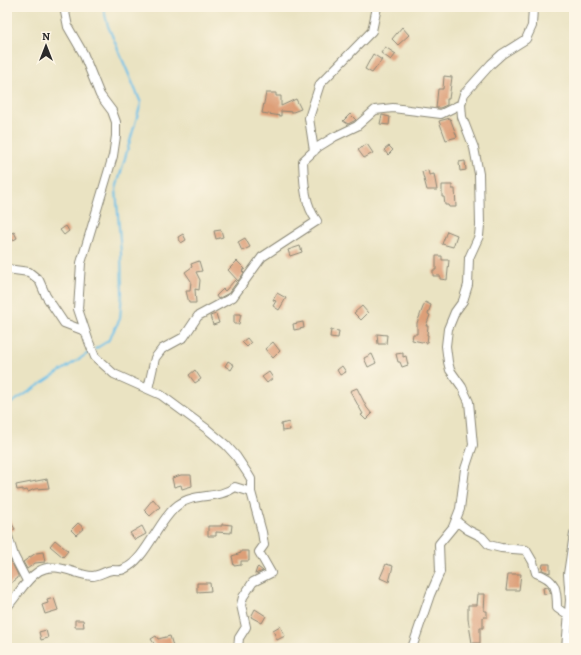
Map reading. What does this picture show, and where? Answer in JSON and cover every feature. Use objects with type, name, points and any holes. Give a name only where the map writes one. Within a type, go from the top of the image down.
[{"type":"street","points":[[64,7],[69,30],[83,53],[100,95],[112,111],[116,122],[116,136],[113,156],[87,238],[81,263],[78,309],[95,357],[99,362],[114,374],[148,389],[175,404],[226,445],[236,456],[251,480],[251,492],[264,545],[259,552],[271,573],[253,582],[243,597],[241,605],[246,627],[239,638],[238,648]]},
{"type":"street","points":[[314,151],[309,118],[320,84],[372,31],[378,7]]},
{"type":"street","points":[[412,648],[430,595],[440,572],[439,544],[456,521],[461,503],[466,463],[472,449],[473,441],[470,402],[448,362],[447,334],[455,312],[463,301],[468,286],[469,258],[478,236],[480,225],[479,174],[474,148],[462,117],[461,104],[464,94],[491,64],[502,54],[526,39],[532,26],[533,7]]},
{"type":"street","points":[[148,389],[155,358],[162,349],[184,337],[198,316],[233,297],[262,257],[317,221],[310,212],[304,180],[303,161],[334,137],[357,126],[375,110],[393,108],[441,114],[461,104]]},
{"type":"street","points":[[7,269],[29,272],[39,280],[46,296],[64,323],[85,331]]},
{"type":"street","points":[[7,607],[27,581],[40,570],[48,568],[64,569],[91,576],[124,569],[135,562],[150,543],[160,525],[172,510],[182,502],[196,498],[225,494],[235,487],[251,492]]},
{"type":"street","points":[[456,521],[468,530],[482,537],[489,545],[501,548],[526,550],[533,562],[536,573],[548,577],[552,582],[557,595],[557,608],[571,619]]},
{"type":"street","points":[[7,534],[14,556],[27,581]]},
{"type":"street","points":[[566,648],[571,619],[568,574],[574,534]]},
{"type":"building","points":[[402,27],[409,35],[398,45],[392,39]]},
{"type":"building","points":[[385,47],[396,54],[391,60],[381,53]]},
{"type":"building","points":[[373,54],[382,60],[372,73],[365,69]]},
{"type":"building","points":[[444,76],[452,77],[449,99],[447,99],[447,105],[436,108],[438,89],[443,89]]},
{"type":"building","points":[[266,93],[276,93],[276,96],[281,96],[281,106],[296,99],[301,109],[293,112],[281,111],[281,116],[262,113]]},
{"type":"building","points":[[350,114],[356,120],[348,124],[343,121]]},
{"type":"building","points":[[382,115],[390,117],[389,125],[380,124]]},
{"type":"building","points":[[450,118],[457,137],[446,140],[439,121]]},
{"type":"building","points":[[367,144],[373,153],[364,158],[358,150]]},
{"type":"building","points":[[389,146],[393,150],[388,155],[384,150]]},
{"type":"building","points":[[465,161],[466,170],[460,171],[459,162]]},
{"type":"building","points":[[428,170],[429,175],[434,174],[437,190],[427,190],[422,172]]},
{"type":"building","points":[[442,185],[452,185],[452,189],[455,189],[456,207],[449,207],[448,205],[445,205],[444,197],[442,197]]},
{"type":"building","points":[[66,226],[69,231],[64,235],[60,230]]},
{"type":"building","points":[[221,230],[223,237],[216,239],[214,231]]},
{"type":"building","points":[[447,231],[457,235],[453,247],[442,244]]},
{"type":"building","points":[[14,232],[17,238],[7,244],[7,235]]},
{"type":"building","points":[[183,234],[186,240],[181,243],[178,237]]},
{"type":"building","points":[[245,238],[250,247],[242,251],[238,242]]},
{"type":"building","points":[[300,246],[302,252],[290,256],[288,250]]},
{"type":"building","points":[[436,256],[442,256],[442,260],[449,260],[447,280],[440,279],[440,276],[433,276],[433,270],[436,270]]},
{"type":"building","points":[[199,261],[202,271],[196,272],[200,280],[199,290],[195,289],[196,303],[189,303],[186,291],[190,291],[191,281],[185,272],[192,267],[191,264]]},
{"type":"building","points":[[237,261],[245,269],[242,271],[244,273],[238,281],[228,270]]},
{"type":"building","points":[[235,280],[237,282],[229,293],[218,299],[216,296],[223,289],[225,291]]},
{"type":"building","points":[[277,293],[286,298],[279,310],[273,306],[276,301],[273,300]]},
{"type":"building","points":[[425,302],[431,305],[428,314],[430,315],[426,326],[428,326],[427,343],[412,340],[413,334],[417,334],[417,323]]},
{"type":"building","points":[[362,306],[368,313],[361,320],[354,313]]},
{"type":"building","points":[[216,314],[219,323],[213,325],[210,316]]},
{"type":"building","points":[[234,314],[241,314],[239,324],[234,324]]},
{"type":"building","points":[[303,322],[304,328],[294,330],[293,324]]},
{"type":"building","points":[[331,330],[339,331],[338,338],[330,337]]},
{"type":"building","points":[[377,334],[387,335],[386,344],[378,344]]},
{"type":"building","points":[[247,338],[251,343],[247,347],[242,342]]},
{"type":"building","points":[[273,342],[280,351],[273,358],[265,349]]},
{"type":"building","points":[[403,353],[403,357],[406,356],[408,365],[402,367],[400,362],[398,362],[396,354]]},
{"type":"building","points":[[372,354],[376,363],[368,367],[364,358]]},
{"type":"building","points":[[228,361],[234,365],[231,370],[225,366]]},
{"type":"building","points":[[342,366],[346,372],[340,375],[337,370]]},
{"type":"building","points":[[195,370],[201,379],[195,383],[189,375]]},
{"type":"building","points":[[269,372],[273,378],[267,383],[262,377]]},
{"type":"building","points":[[357,388],[367,408],[372,414],[366,420],[361,415],[363,414],[350,391]]},
{"type":"building","points":[[289,422],[290,430],[282,431],[281,424]]},
{"type":"building","points":[[181,475],[191,475],[192,486],[182,489],[181,485],[174,487],[172,478]]},
{"type":"building","points":[[47,479],[49,488],[35,489],[28,492],[27,490],[23,491],[23,489],[17,490],[16,485]]},
{"type":"building","points":[[153,499],[160,507],[150,516],[144,510]]},
{"type":"building","points":[[7,516],[15,529],[12,531],[7,528]]},
{"type":"building","points":[[78,523],[84,528],[76,535],[71,530]]},
{"type":"building","points":[[222,524],[232,525],[231,533],[216,532],[216,536],[208,536],[208,526],[222,526]]},
{"type":"building","points":[[142,526],[146,534],[135,540],[130,533]]},
{"type":"building","points":[[55,540],[68,551],[63,557],[50,546]]},
{"type":"building","points":[[241,551],[249,551],[249,561],[241,561],[241,565],[234,566],[232,556],[241,553]]},
{"type":"building","points":[[43,552],[45,562],[35,563],[27,569],[23,562],[36,553]]},
{"type":"building","points":[[7,553],[18,575],[18,578],[7,586]]},
{"type":"building","points":[[386,564],[393,566],[389,582],[380,578]]},
{"type":"building","points":[[543,564],[550,564],[550,573],[542,570]]},
{"type":"building","points":[[258,567],[263,571],[255,574],[257,568]]},
{"type":"building","points":[[508,574],[521,574],[519,590],[506,590]]},
{"type":"building","points":[[197,583],[210,583],[211,591],[197,592]]},
{"type":"building","points":[[548,587],[551,593],[544,594],[543,588]]},
{"type":"building","points":[[478,594],[485,594],[484,611],[487,611],[487,617],[483,617],[483,628],[480,628],[480,643],[472,643],[468,619],[468,605],[477,605]]},
{"type":"building","points":[[54,598],[58,610],[45,614],[42,605],[48,603],[47,600]]},
{"type":"building","points":[[255,609],[266,616],[262,623],[251,617]]},
{"type":"building","points":[[75,620],[83,620],[84,627],[75,627]]},
{"type":"building","points":[[280,626],[285,636],[277,640],[273,630]]},
{"type":"building","points":[[46,630],[48,638],[41,640],[39,632]]},
{"type":"building","points":[[156,636],[158,639],[170,636],[173,646],[157,648],[151,639]]},
{"type":"waterway","points":[[95,349],[108,341],[120,319],[122,292],[121,253],[116,189],[141,103],[108,26],[103,7]]},
{"type":"waterway","points":[[7,406],[90,352]]}]
